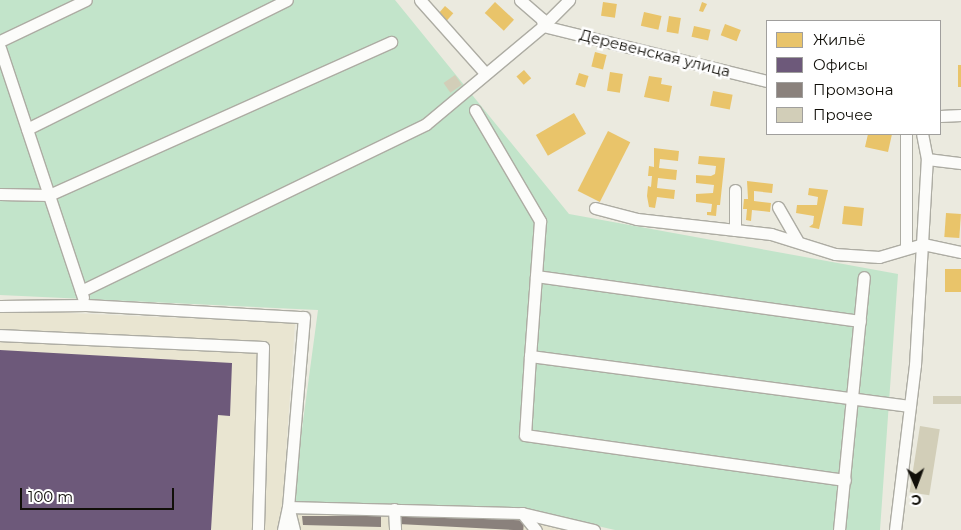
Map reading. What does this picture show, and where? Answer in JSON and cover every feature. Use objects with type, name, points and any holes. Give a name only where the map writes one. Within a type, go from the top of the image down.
[{"type":"street","points":[[0,41],[86,0]]},
{"type":"street","points":[[27,129],[287,0]]},
{"type":"street","points":[[420,0],[485,73]]},
{"type":"street","points":[[520,0],[542,19],[543,26]]},
{"type":"street","points":[[81,291],[340,168],[426,124],[543,26],[568,0]]},
{"type":"street","name":"Деревенская улица","points":[[543,26],[766,81]]},
{"type":"street","points":[[0,194],[49,195],[391,42]]},
{"type":"street","points":[[0,48],[86,304]]},
{"type":"street","points":[[475,110],[540,221],[525,435],[845,480]]},
{"type":"street","points":[[941,116],[961,114]]},
{"type":"street","points":[[906,135],[906,247]]},
{"type":"street","points":[[895,530],[910,406],[922,244],[927,159],[922,135]]},
{"type":"street","points":[[927,159],[961,163]]},
{"type":"street","points":[[735,190],[735,230]]},
{"type":"street","points":[[778,207],[797,240]]},
{"type":"street","points":[[594,208],[637,219],[735,230],[797,240],[834,254],[879,257],[906,247],[922,244],[961,252]]},
{"type":"street","points":[[536,276],[860,321]]},
{"type":"street","points":[[839,530],[854,399],[864,277]]},
{"type":"street","points":[[0,306],[86,304],[304,317],[288,508],[283,530]]},
{"type":"street","points":[[0,335],[264,347],[258,530]]},
{"type":"street","points":[[530,356],[910,406]]},
{"type":"street","points":[[288,508],[522,513],[590,530]]},
{"type":"street","points":[[288,508],[294,530]]},
{"type":"street","points":[[394,509],[395,530]]},
{"type":"street","points":[[522,513],[536,530]]},
{"type":"shaded area","points":[[0,310],[295,323],[282,511],[521,516],[579,530],[0,530]]},
{"type":"green space","points":[[0,0],[395,0],[569,214],[898,274],[880,530],[615,530],[523,509],[292,503],[318,310],[0,295]]},
{"type":"building: Жильё","points":[[495,2],[514,20],[504,31],[485,13]]},
{"type":"building: Жильё","points":[[603,2],[617,4],[615,18],[601,16]]},
{"type":"building: Жильё","points":[[702,2],[707,4],[703,12],[699,11]]},
{"type":"building: Жильё","points":[[445,6],[453,13],[447,21],[438,14]]},
{"type":"building: Жильё","points":[[644,12],[662,16],[658,30],[641,26]]},
{"type":"building: Жильё","points":[[669,16],[681,18],[678,34],[666,32]]},
{"type":"building: Жильё","points":[[725,24],[741,30],[737,41],[721,35]]},
{"type":"building: Жильё","points":[[694,26],[711,30],[708,41],[692,37]]},
{"type":"building: Жильё","points":[[595,52],[607,55],[603,69],[591,67]]},
{"type":"building: Жильё","points":[[958,65],[961,65],[961,87],[958,87]]},
{"type":"building: Жильё","points":[[524,70],[531,78],[524,85],[516,77]]},
{"type":"building: Жильё","points":[[610,72],[623,74],[620,93],[607,91]]},
{"type":"building: Жильё","points":[[579,73],[589,76],[585,87],[575,84]]},
{"type":"building: Жильё","points":[[649,76],[662,78],[661,84],[672,86],[669,102],[644,97]]},
{"type":"building: Жильё","points":[[713,91],[733,95],[730,110],[710,106]]},
{"type":"building: Жильё","points":[[574,113],[586,134],[548,156],[536,135]]},
{"type":"building: Жильё","points":[[608,131],[630,142],[600,202],[578,191]]},
{"type":"building: Жильё","points":[[868,135],[892,135],[888,152],[865,147]]},
{"type":"building: Жильё","points":[[654,148],[679,151],[678,161],[660,159],[659,168],[677,170],[676,180],[658,178],[657,188],[675,190],[674,199],[657,197],[655,208],[649,207],[647,196],[648,186],[651,187],[652,176],[648,176],[649,166],[654,167]]},
{"type":"building: Жильё","points":[[699,156],[725,158],[720,205],[717,205],[716,216],[707,215],[707,212],[711,212],[712,204],[696,202],[696,194],[713,193],[714,185],[696,183],[696,175],[711,176],[715,174],[716,166],[698,164]]},
{"type":"building: Жильё","points":[[747,181],[773,184],[772,193],[754,191],[754,201],[771,203],[770,212],[752,210],[751,221],[746,220],[747,209],[743,209],[744,199],[748,199]]},
{"type":"building: Жильё","points":[[809,188],[828,190],[819,229],[809,227],[813,224],[814,216],[796,213],[797,205],[817,205],[818,197],[808,195]]},
{"type":"building: Жильё","points":[[844,206],[864,208],[862,226],[842,224]]},
{"type":"building: Жильё","points":[[946,213],[961,214],[959,238],[944,237]]},
{"type":"building: Жильё","points":[[945,269],[961,269],[961,292],[945,292]]},
{"type":"building: Офисы","points":[[0,350],[232,363],[230,416],[218,415],[211,530],[0,530]]},
{"type":"building: Промзона","points":[[399,514],[524,521],[523,530],[398,524]]},
{"type":"building: Промзона","points":[[302,516],[381,516],[381,527],[303,525]]},
{"type":"building: Прочее","points":[[455,75],[462,85],[450,93],[444,83]]},
{"type":"building: Прочее","points":[[933,396],[961,396],[961,404],[933,404]]},
{"type":"building: Прочее","points":[[920,426],[940,429],[929,495],[910,492]]}]
